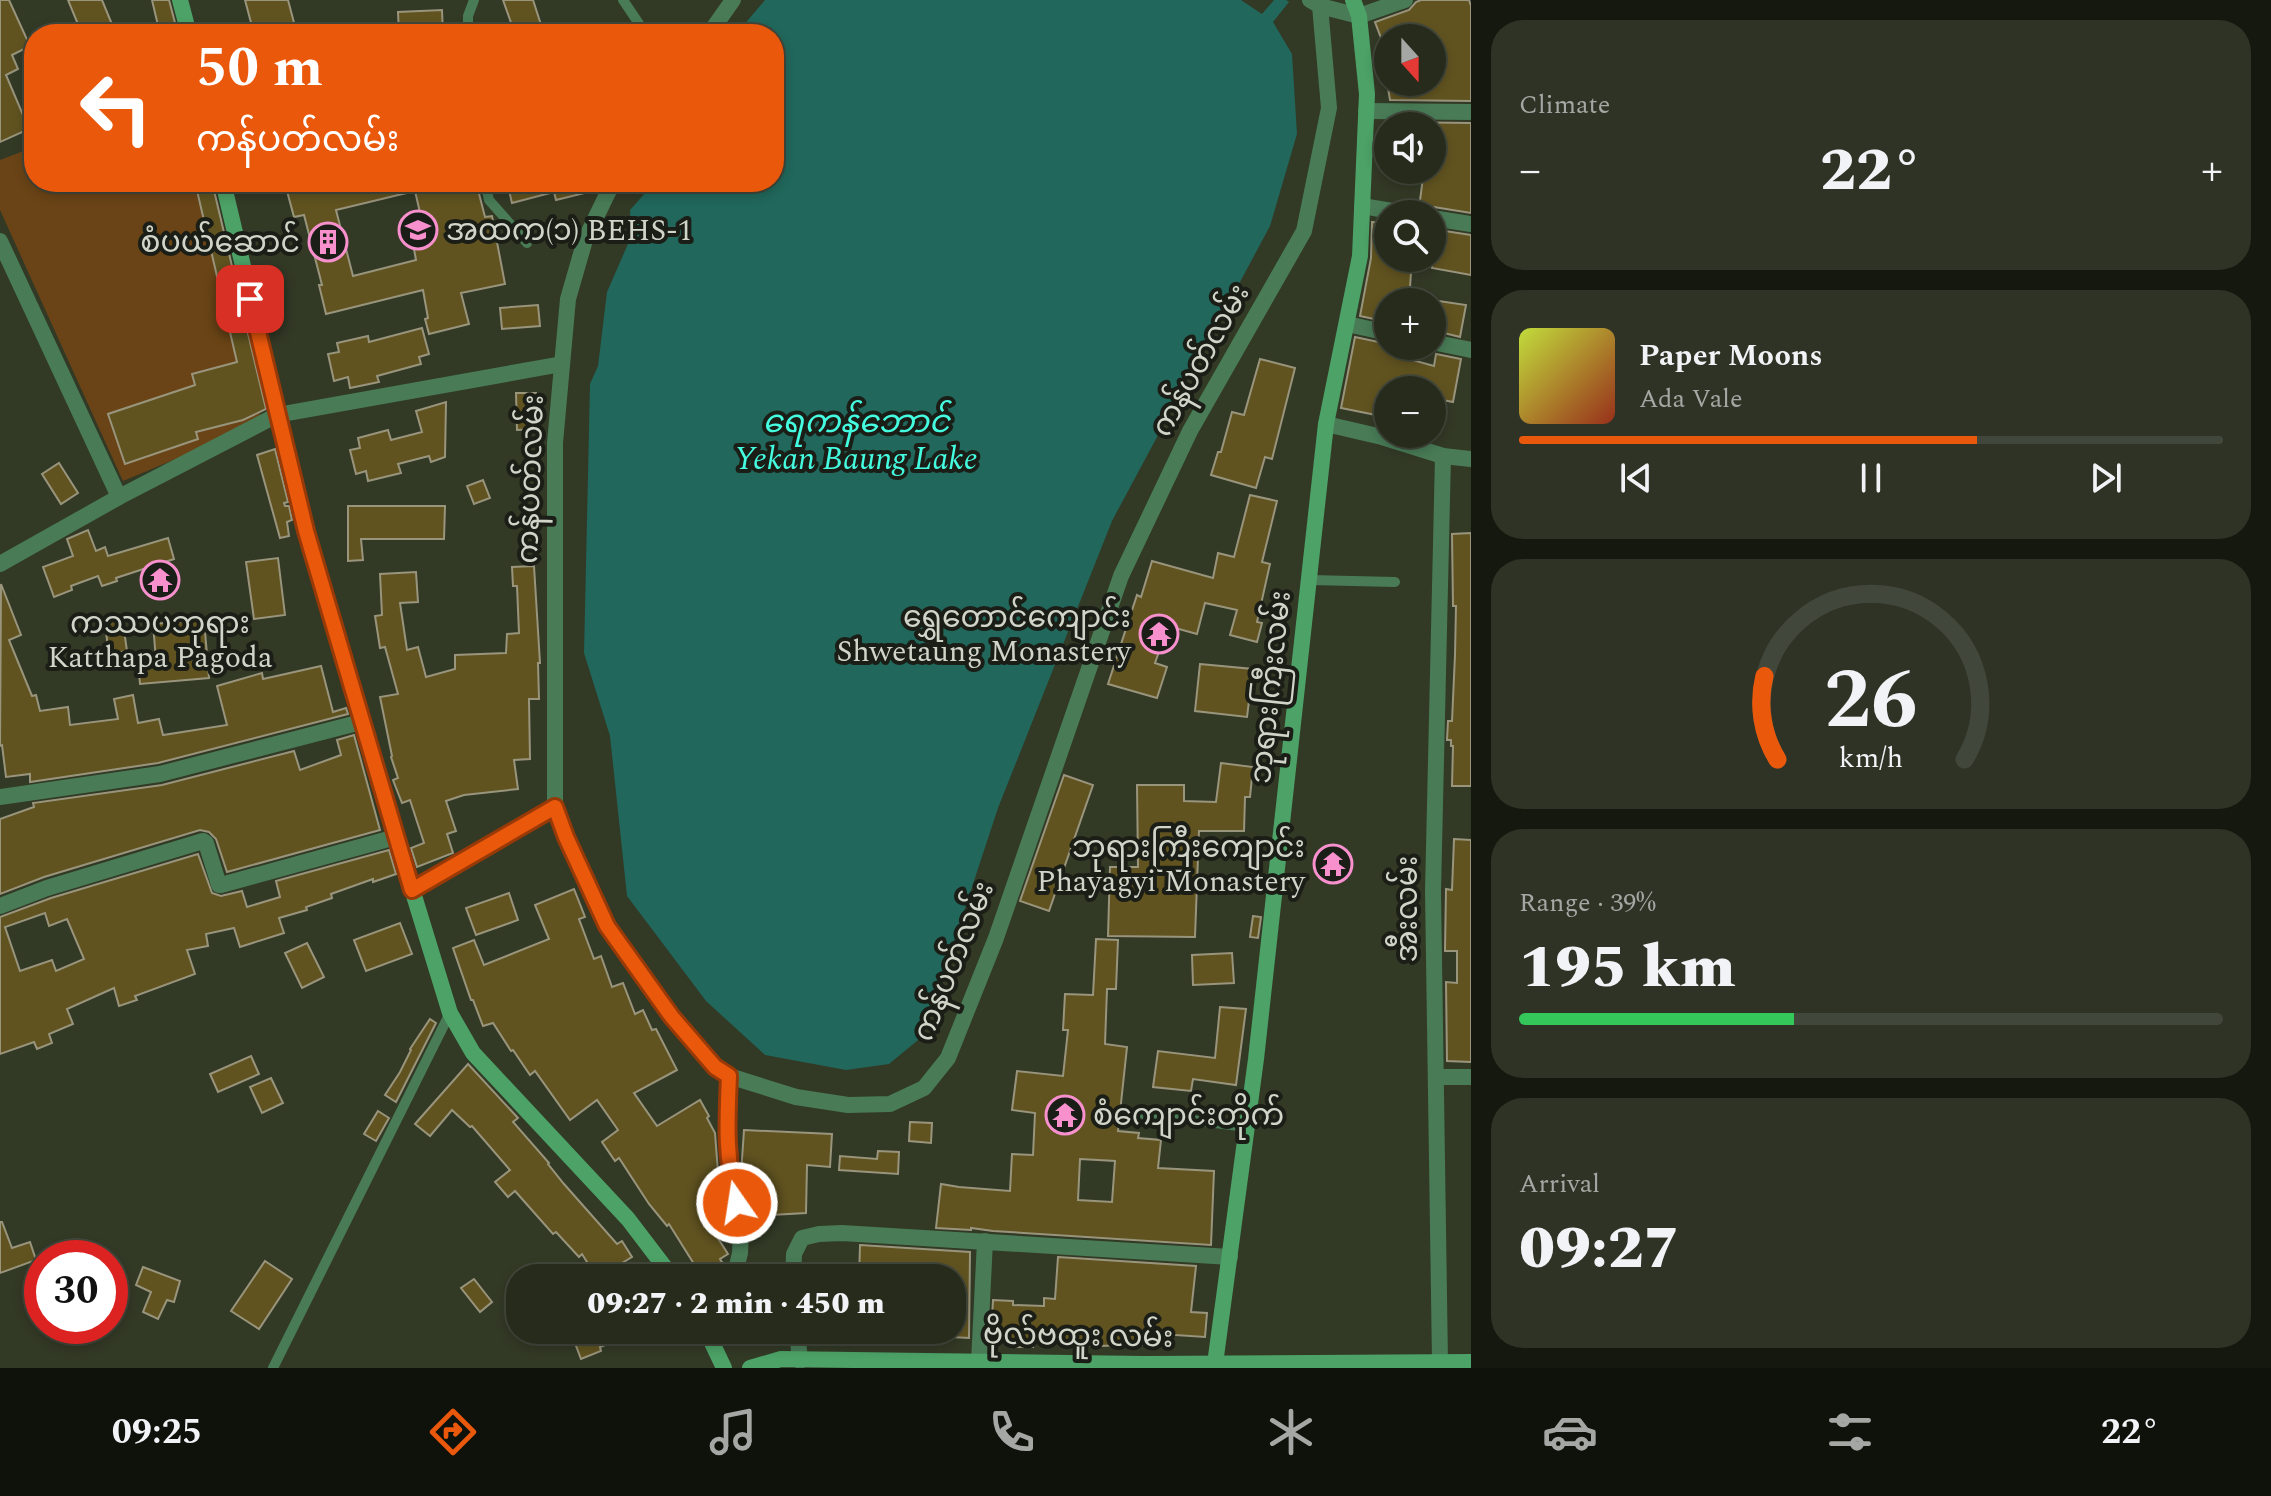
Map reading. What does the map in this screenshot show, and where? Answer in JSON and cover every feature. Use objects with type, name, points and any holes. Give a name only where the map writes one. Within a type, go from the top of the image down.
[{"type":"main road","points":[[180,0],[186,24]]},
{"type":"main road","name":"ဘုရားကြီးလမ်း","points":[[1215,1364],[1247,1127],[1326,424],[1360,256],[1367,94],[1356,8]]},
{"type":"main road","points":[[225,192],[306,531],[450,1013],[473,1053],[628,1219],[662,1264]]},
{"type":"main road","points":[[715,1344],[724,1368]]},
{"type":"main road","name":"ဗိုလ်ဗထူး လမ်း","points":[[750,1368],[781,1359],[1215,1364],[1471,1362]]},
{"type":"street","points":[[716,24],[733,0]]},
{"type":"street","points":[[1316,2],[1356,8],[1405,0]]},
{"type":"street","name":"ကန်ပတ်လမ်း","points":[[608,192],[585,240],[568,299],[555,443],[555,807],[607,926],[672,1017],[715,1067],[729,1076],[796,1097],[848,1105],[890,1104],[924,1088],[948,1058],[996,938],[1121,576],[1190,431],[1304,231],[1329,108],[1316,2]]},
{"type":"street","points":[[1366,111],[1471,112]]},
{"type":"street","points":[[1362,206],[1374,208]]},
{"type":"street","points":[[1446,220],[1471,224]]},
{"type":"street","points":[[0,241],[119,497]]},
{"type":"street","points":[[1347,324],[1374,330]]},
{"type":"street","points":[[1446,345],[1471,350]]},
{"type":"street","points":[[0,564],[119,497],[277,415],[562,364]]},
{"type":"street","points":[[1326,424],[1443,456],[1471,459]]},
{"type":"street","name":"အီးလမ်း","points":[[1440,1362],[1433,891],[1443,456]]},
{"type":"street","points":[[1,795],[160,774],[361,722]]},
{"type":"street","points":[[412,890],[555,807]]},
{"type":"street","points":[[0,906],[47,888],[203,841],[221,885],[396,837]]},
{"type":"street","points":[[729,1076],[726,1138],[741,1230],[737,1264]]},
{"type":"street","points":[[1437,1077],[1471,1077]]},
{"type":"street","points":[[794,1264],[794,1254],[802,1238],[842,1233],[1230,1257]]},
{"type":"street","points":[[979,1362],[985,1241]]},
{"type":"street","points":[[798,1344],[800,1361]]},
{"type":"lane","points":[[468,24],[474,0]]},
{"type":"lane","points":[[623,0],[639,24]]},
{"type":"lane","points":[[487,192],[489,200],[527,243]]},
{"type":"lane","points":[[1310,580],[1395,582]]},
{"type":"lane","points":[[273,1368],[450,1013]]},
{"type":"lane","points":[[1143,1114],[1247,1127]]},
{"type":"shaded area","points":[[24,151],[24,192],[204,192],[262,423],[123,481],[0,210],[0,160]]},
{"type":"water","name":"ရေကန်ဘောင် Yekan Baung Lake","points":[[765,0],[1241,0],[1262,14],[1274,0],[1289,2],[1273,22],[1292,54],[1297,134],[1270,226],[1112,521],[998,808],[923,1036],[889,1064],[846,1070],[765,1055],[706,1001],[627,896],[610,736],[584,653],[590,384],[598,366],[607,292],[631,237],[630,210],[646,192],[784,192],[784,24],[745,24]]},
{"type":"building","points":[[0,0],[9,0],[24,33],[24,49],[12,55],[18,69],[6,75],[24,117],[24,131],[0,142]]},
{"type":"building","points":[[68,0],[102,0],[112,24],[78,24]]},
{"type":"building","points":[[152,0],[169,0],[175,24],[158,24]]},
{"type":"building","points":[[245,0],[288,0],[294,24],[251,24]]},
{"type":"building","points":[[503,0],[533,0],[541,24],[511,24]]},
{"type":"building","points":[[1469,0],[1471,101],[1390,100],[1389,96],[1446,96],[1446,24],[1375,22],[1409,10],[1416,2]]},
{"type":"building","points":[[442,10],[443,24],[399,24],[398,12]]},
{"type":"building","points":[[1446,123],[1471,123],[1471,213],[1446,209],[1446,200],[1420,200],[1422,184],[1446,184]]},
{"type":"building","points":[[197,192],[214,192],[266,409],[243,420],[196,432],[198,439],[125,464],[108,414],[195,385],[192,374],[237,362]]},
{"type":"building","points":[[287,192],[411,192],[336,210],[353,276],[416,260],[411,233],[424,230],[415,192],[479,192],[485,217],[492,216],[505,284],[461,293],[469,324],[429,334],[423,290],[326,314],[304,215],[294,217]]},
{"type":"building","points":[[509,192],[554,192],[512,203]]},
{"type":"building","points":[[554,192],[589,192],[556,200]]},
{"type":"building","points":[[1372,222],[1374,272],[1411,272],[1410,288],[1374,288],[1374,319],[1360,316],[1371,258]]},
{"type":"building","points":[[1446,231],[1471,235],[1471,275],[1446,271]]},
{"type":"building","points":[[1446,302],[1466,305],[1460,337],[1446,334]]},
{"type":"building","points":[[538,305],[540,326],[502,329],[500,308]]},
{"type":"building","points":[[422,328],[429,354],[419,357],[421,364],[377,376],[379,382],[350,388],[348,377],[334,381],[328,354],[339,352],[337,343],[368,336],[369,342]]},
{"type":"building","points":[[1355,337],[1374,341],[1374,360],[1412,360],[1434,366],[1435,360],[1446,360],[1446,356],[1461,359],[1453,402],[1446,401],[1446,376],[1374,376],[1374,415],[1341,408]]},
{"type":"building","points":[[1260,359],[1295,368],[1272,459],[1265,457],[1256,488],[1211,475],[1232,412],[1244,415]]},
{"type":"building","points":[[516,393],[536,393],[537,429],[517,430]]},
{"type":"building","points":[[446,402],[445,457],[431,462],[429,456],[398,464],[401,473],[368,481],[366,471],[356,474],[350,450],[360,448],[358,438],[388,430],[391,440],[422,432],[416,411]]},
{"type":"building","points":[[275,449],[288,502],[284,503],[289,506],[292,520],[287,522],[289,536],[280,538],[257,455]]},
{"type":"building","points":[[59,463],[78,493],[61,504],[42,474]]},
{"type":"building","points":[[483,480],[490,498],[474,504],[467,486]]},
{"type":"building","points":[[1250,495],[1277,501],[1262,562],[1270,564],[1257,622],[1262,623],[1257,642],[1230,635],[1237,610],[1205,603],[1197,634],[1168,626],[1155,663],[1167,667],[1157,698],[1108,684],[1137,595],[1141,597],[1152,561],[1213,578],[1218,553],[1234,557]]},
{"type":"building","points":[[348,506],[445,506],[444,539],[361,539],[363,560],[348,561]]},
{"type":"building","points":[[88,530],[96,551],[105,547],[108,556],[168,538],[174,559],[116,578],[117,581],[102,586],[98,576],[71,586],[72,590],[54,597],[43,567],[73,556],[67,539]]},
{"type":"building","points":[[1471,533],[1471,786],[1452,786],[1453,746],[1451,740],[1447,740],[1448,721],[1452,721],[1455,655],[1452,534]]},
{"type":"building","points":[[278,558],[285,615],[254,619],[246,562]]},
{"type":"building","points":[[534,566],[540,663],[539,699],[529,699],[530,759],[514,760],[518,789],[464,795],[446,801],[456,831],[447,834],[453,853],[417,867],[411,848],[424,843],[410,800],[402,803],[393,780],[398,778],[380,697],[398,694],[385,647],[380,648],[375,616],[382,615],[380,574],[416,572],[418,602],[400,603],[407,650],[418,647],[426,677],[455,669],[455,655],[506,653],[507,634],[519,633],[517,586],[513,586],[512,567]]},
{"type":"building","points":[[1,584],[21,635],[9,640],[32,696],[36,695],[40,711],[68,707],[70,725],[118,719],[114,699],[133,695],[138,723],[159,719],[163,735],[227,725],[217,686],[262,673],[263,679],[321,666],[333,712],[346,708],[348,714],[158,763],[30,782],[30,774],[6,777],[0,746]]},
{"type":"building","points":[[122,616],[127,651],[109,654],[104,618]]},
{"type":"building","points":[[204,620],[209,678],[140,684],[138,662],[156,660],[153,624]]},
{"type":"building","points":[[1200,664],[1253,669],[1247,717],[1195,711]]},
{"type":"building","points":[[354,735],[380,830],[227,872],[216,839],[209,832],[200,830],[44,877],[0,894],[0,819],[34,807],[33,803],[162,785],[294,751],[300,770],[341,755],[337,740]]},
{"type":"building","points":[[1221,763],[1253,767],[1250,797],[1245,797],[1244,831],[1199,831],[1195,937],[1108,936],[1110,867],[1138,867],[1137,785],[1184,785],[1184,801],[1216,802]]},
{"type":"building","points":[[1064,775],[1093,785],[1049,911],[1020,901]]},
{"type":"building","points":[[1454,839],[1471,840],[1471,1062],[1447,1061],[1446,982],[1457,983],[1457,951],[1445,951],[1446,889],[1452,890]]},
{"type":"building","points":[[389,850],[396,874],[331,894],[332,898],[306,907],[307,910],[279,918],[284,933],[240,947],[234,928],[206,934],[208,946],[187,950],[195,974],[135,996],[137,1000],[119,1006],[114,988],[67,1009],[73,1024],[49,1034],[52,1043],[37,1049],[34,1042],[0,1054],[0,917],[51,898],[198,854],[212,893],[221,896],[242,891],[247,907],[280,897],[276,881]],"holes":[[[45,913],[49,926],[67,919],[84,959],[56,971],[52,960],[20,971],[5,927]]]},
{"type":"building","points":[[574,889],[585,917],[579,919],[594,959],[601,956],[612,987],[623,983],[635,1014],[643,1010],[652,1030],[656,1029],[677,1070],[634,1093],[657,1126],[700,1100],[709,1116],[707,1118],[715,1133],[726,1214],[712,1222],[715,1227],[712,1229],[728,1254],[720,1259],[723,1264],[694,1264],[669,1224],[667,1226],[649,1204],[619,1158],[615,1161],[602,1142],[618,1130],[597,1100],[570,1120],[535,1071],[530,1075],[493,1023],[483,1026],[453,948],[474,940],[484,965],[549,939],[535,905]]},
{"type":"building","points":[[509,893],[518,920],[476,935],[466,908]]},
{"type":"building","points":[[1253,916],[1261,917],[1258,938],[1250,937]]},
{"type":"building","points":[[400,923],[412,954],[366,971],[354,940]]},
{"type":"building","points":[[1096,939],[1118,940],[1116,989],[1107,989],[1105,1044],[1127,1047],[1118,1131],[1139,1133],[1138,1138],[1161,1140],[1158,1168],[1214,1171],[1211,1245],[936,1228],[941,1184],[1010,1191],[1012,1154],[1033,1155],[1035,1113],[1012,1110],[1017,1071],[1063,1076],[1068,1030],[1063,1030],[1065,994],[1093,995]],"holes":[[[1080,1159],[1115,1161],[1112,1202],[1078,1200]]]},
{"type":"building","points":[[307,943],[324,977],[302,988],[285,953]]},
{"type":"building","points":[[1232,953],[1234,983],[1193,985],[1192,955]]},
{"type":"building","points":[[1220,1007],[1246,1009],[1236,1085],[1193,1079],[1191,1091],[1153,1087],[1158,1051],[1215,1058]]},
{"type":"building","points":[[430,1019],[436,1023],[396,1102],[385,1095]]},
{"type":"building","points":[[251,1056],[259,1074],[218,1092],[210,1074]]},
{"type":"building","points":[[468,1064],[518,1118],[513,1122],[564,1184],[617,1244],[622,1241],[632,1257],[620,1264],[588,1264],[582,1254],[579,1257],[556,1232],[553,1234],[515,1191],[508,1197],[495,1182],[510,1170],[472,1126],[452,1110],[430,1136],[415,1124]]},
{"type":"building","points":[[271,1078],[283,1103],[262,1113],[250,1087]]},
{"type":"building","points":[[378,1111],[389,1118],[376,1141],[364,1134]]},
{"type":"building","points":[[910,1122],[932,1123],[931,1143],[909,1141]]},
{"type":"building","points":[[744,1130],[832,1134],[830,1167],[807,1165],[806,1213],[752,1216],[752,1199],[747,1202],[741,1174]]},
{"type":"building","points":[[878,1151],[899,1152],[898,1174],[839,1170],[840,1156],[877,1159]]},
{"type":"building","points":[[2,1222],[12,1248],[24,1244],[24,1264],[0,1273]]},
{"type":"building","points":[[860,1245],[970,1252],[969,1338],[966,1338],[966,1264],[859,1264]]},
{"type":"building","points":[[1058,1257],[1196,1266],[1191,1312],[1207,1313],[1205,1337],[1160,1334],[1160,1344],[1099,1346],[1078,1345],[1078,1341],[1033,1338],[1033,1347],[1015,1347],[1015,1341],[991,1339],[993,1300],[1013,1301],[1013,1305],[1044,1306],[1044,1298],[1055,1299]]},
{"type":"building","points":[[265,1261],[292,1279],[259,1329],[231,1311]]},
{"type":"building","points":[[143,1267],[180,1281],[174,1302],[167,1300],[158,1319],[143,1312],[151,1292],[136,1285]]},
{"type":"building","points":[[474,1279],[492,1302],[480,1312],[461,1288]]},
{"type":"building","points":[[575,1344],[608,1344],[600,1347],[601,1351],[581,1359]]},
{"type":"place","name":"အထက(၁) BEHS-1","points":[[418,230]]},
{"type":"place","name":"စံပယ်ဆောင်","points":[[328,242]]},
{"type":"place","name":"ကဿပဘုရား Katthapa Pagoda","points":[[160,580]]},
{"type":"place","name":"ရွှေတောင်ကျောင်း Shwetaung Monastery","points":[[1159,634]]},
{"type":"place","name":"ဘုရားကြီးကျောင်း Phayagyi Monastery","points":[[1333,864]]},
{"type":"place","name":"စံကျောင်းတိုက်","points":[[1065,1115]]},
{"type":"route","points":[[250,299],[306,531],[412,890],[555,807],[607,926],[672,1017],[715,1067],[729,1076],[726,1138],[729,1171],[737,1203]]}]
